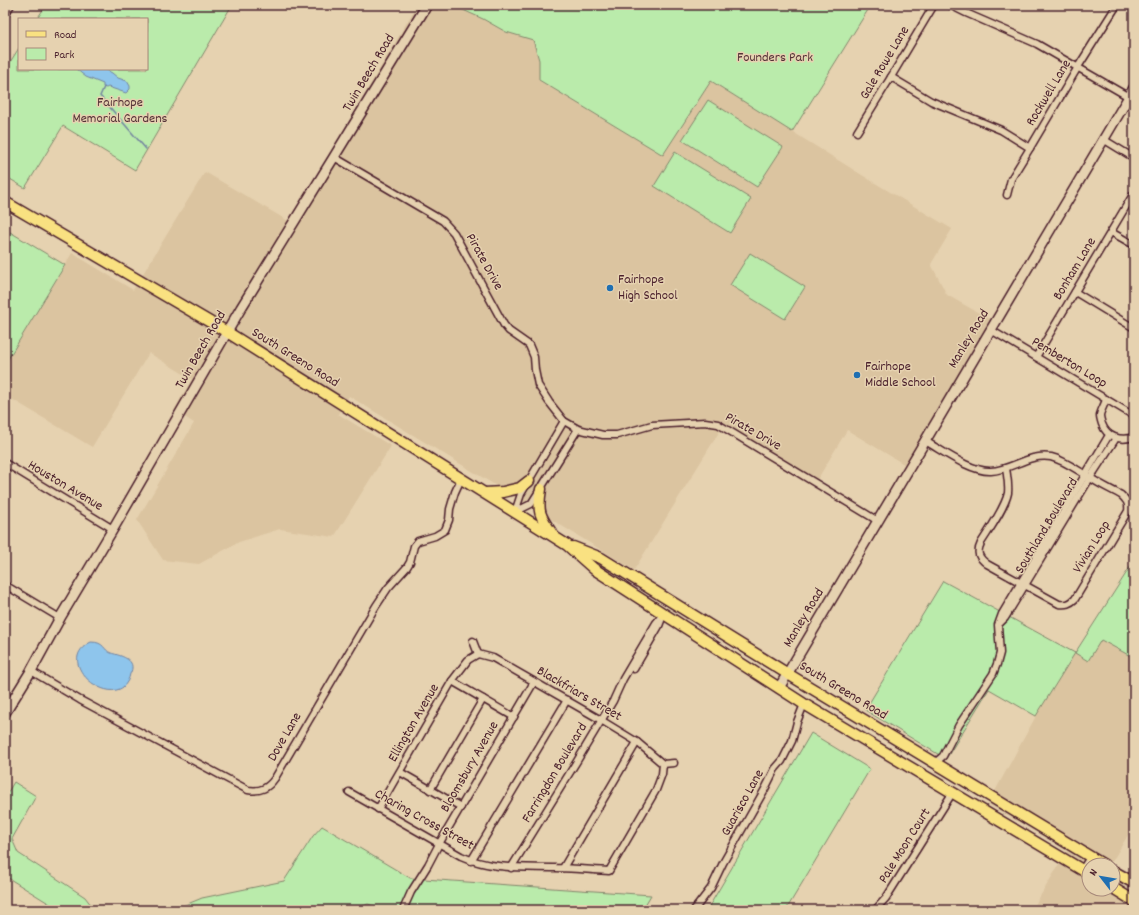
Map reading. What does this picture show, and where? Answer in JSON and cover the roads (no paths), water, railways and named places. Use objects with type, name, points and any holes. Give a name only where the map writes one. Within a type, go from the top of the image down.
[{"type":"main road","name":"South Greeno Road","points":[[5,202],[227,332],[567,545],[594,570],[804,704],[1081,869]]},
{"type":"main road","points":[[485,493],[503,492],[520,488],[529,480]]},
{"type":"main road","points":[[541,489],[539,504],[540,512],[542,518],[556,538]]},
{"type":"main road","name":"South Greeno Road","points":[[567,545],[601,558],[788,674],[1090,857]]},
{"type":"main road","points":[[1121,876],[1134,883]]},
{"type":"main road","points":[[1121,893],[1134,901]]},
{"type":"street","points":[[5,15],[11,5]]},
{"type":"street","name":"Twin Beech Road","points":[[5,713],[227,332],[427,5]]},
{"type":"street","name":"Gale Rowe Lane","points":[[856,132],[934,5]]},
{"type":"street","points":[[950,5],[1037,44],[1129,97]]},
{"type":"street","name":"Rockwell Lane","points":[[1007,195],[1011,179],[1117,5]]},
{"type":"street","points":[[891,77],[931,101],[1002,130],[1030,148]]},
{"type":"street","name":"Manley Road","points":[[779,688],[1134,88]]},
{"type":"street","points":[[1103,139],[1134,158]]},
{"type":"street","name":"Pirate Drive","points":[[334,157],[443,221],[454,233],[504,325],[509,331],[529,345],[534,357],[538,385],[564,421],[578,429],[603,435],[617,435],[652,426],[705,422],[718,424],[878,521]]},
{"type":"street","name":"Bonham Lane","points":[[1036,357],[1134,193]]},
{"type":"street","points":[[1111,232],[1134,246]]},
{"type":"street","points":[[1075,292],[1134,328]]},
{"type":"street","name":"Pemberton Loop","points":[[991,330],[1134,416]]},
{"type":"street","points":[[1106,400],[1100,416],[1103,427],[1109,435],[1122,439],[1134,437]]},
{"type":"street","points":[[515,512],[521,494],[564,421]]},
{"type":"street","points":[[515,512],[531,504],[578,429]]},
{"type":"street","name":"Southland Boulevard","points":[[935,763],[951,734],[959,725],[993,674],[1000,659],[998,625],[1005,618],[1022,585],[1088,476],[1109,435]]},
{"type":"street","name":"Southland Boulevard","points":[[1088,476],[1116,438]]},
{"type":"street","points":[[925,441],[962,463],[974,468],[992,471],[1006,468],[1031,458],[1050,457],[1063,462],[1088,476]]},
{"type":"street","name":"Houston Avenue","points":[[5,463],[113,529]]},
{"type":"street","points":[[1006,468],[1008,494],[1004,505],[978,548],[978,554],[981,560],[1022,585]]},
{"type":"street","name":"Vivian Loop","points":[[1022,585],[1059,604],[1065,605],[1071,603],[1075,599],[1128,511],[1129,505],[1126,499],[1121,495],[1088,476]]},
{"type":"street","name":"Dove Lane","points":[[31,670],[80,700],[239,786],[248,790],[261,791],[268,787],[275,778],[376,606],[388,588],[407,567],[410,562],[414,546],[418,541],[434,536],[445,530],[449,520],[450,508],[455,492],[462,479]]},
{"type":"street","points":[[5,585],[60,618]]},
{"type":"street","name":"Farringdon Boulevard","points":[[511,868],[619,690],[625,685],[659,626],[663,614]]},
{"type":"street","points":[[473,641],[478,654]]},
{"type":"street","name":"Ellington Avenue","points":[[378,809],[452,681],[468,660],[478,654]]},
{"type":"street","name":"Blackfriars Street","points":[[478,654],[494,658],[601,720],[637,742],[663,764]]},
{"type":"street","points":[[452,681],[514,717]]},
{"type":"street","name":"Bloomsbury Avenue","points":[[403,910],[411,892],[534,682]]},
{"type":"street","points":[[430,790],[483,699]]},
{"type":"street","points":[[471,861],[567,700]]},
{"type":"street","name":"Guarisco Lane","points":[[694,910],[711,888],[723,863],[755,808],[775,769],[782,761],[792,740],[804,704]]},
{"type":"street","points":[[563,868],[637,742]]},
{"type":"street","points":[[663,764],[674,763]]},
{"type":"street","name":"Charing Cross Street","points":[[349,792],[471,861],[490,866],[511,868],[563,868],[609,871],[656,790],[662,774],[663,764]]},
{"type":"street","points":[[400,772],[461,807]]},
{"type":"street","name":"Pale Moon Court","points":[[875,910],[886,898],[952,792]]},
{"type":"water","points":[[77,70],[107,70],[118,78],[127,81],[130,89],[126,93],[108,87],[106,88],[103,87],[103,84],[86,77]]},
{"type":"water","points":[[91,642],[99,643],[108,652],[128,659],[132,665],[132,670],[128,681],[123,687],[114,690],[104,689],[94,685],[86,677],[80,668],[78,659],[81,650]]},
{"type":"waterway","points":[[104,87],[100,96],[146,149]]},
{"type":"place","name":"Fairhope High School","points":[[610,288]]},
{"type":"place","name":"Fairhope Middle School","points":[[857,375]]},
{"type":"park label","name":"Founders Park","points":[[775,58]]},
{"type":"park label","name":"Fairhope Memorial Gardens","points":[[120,112]]}]
